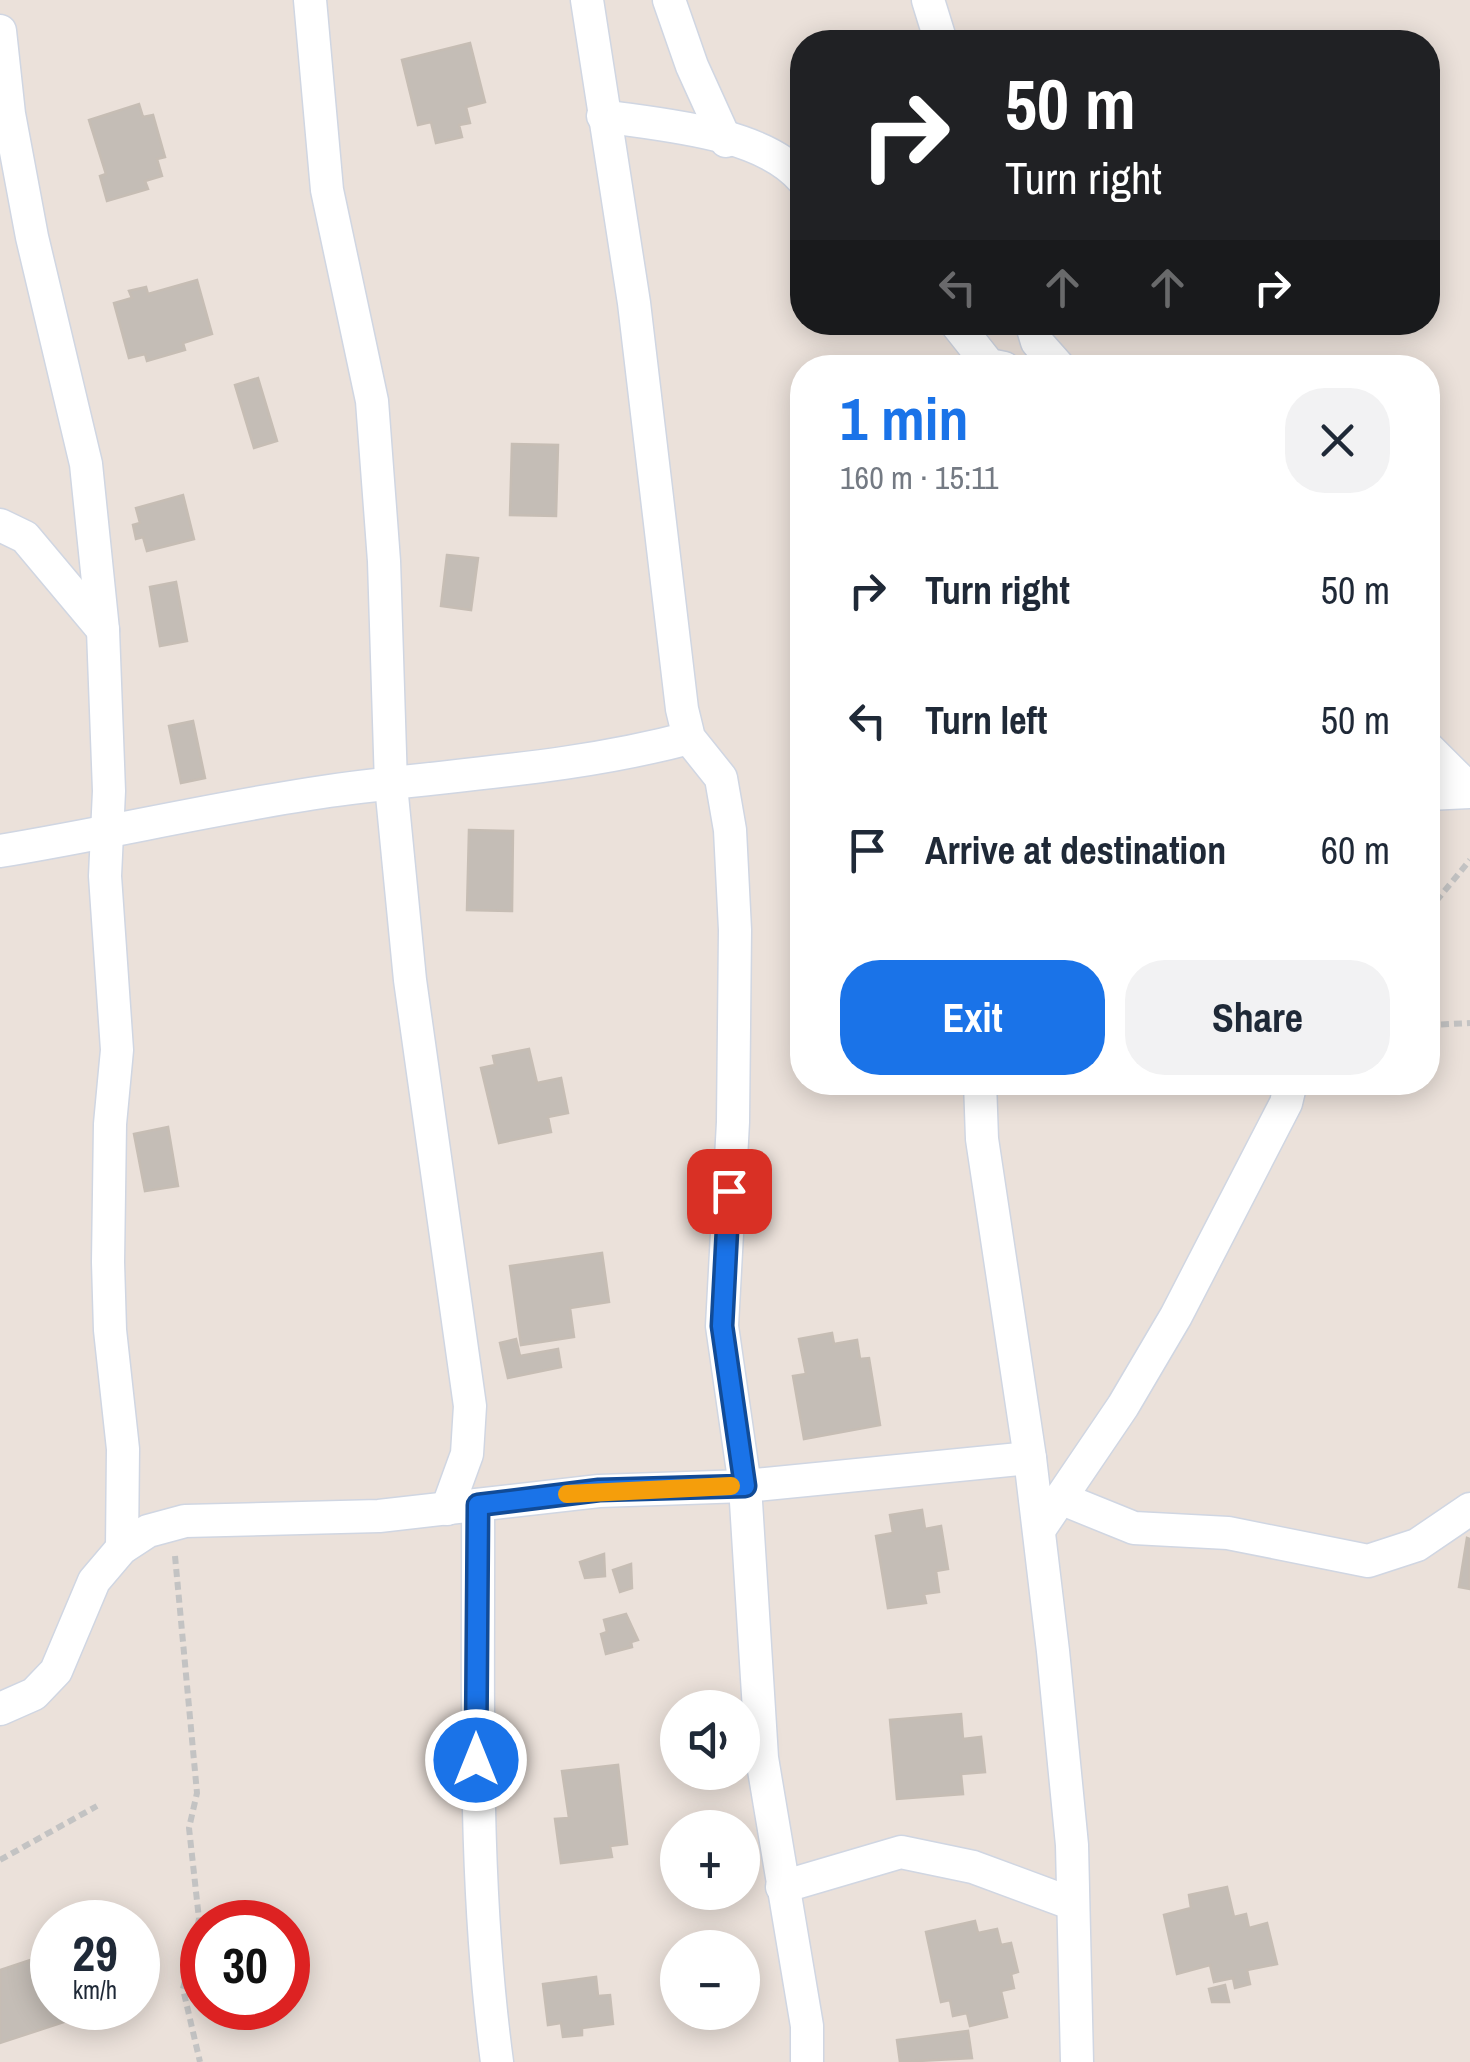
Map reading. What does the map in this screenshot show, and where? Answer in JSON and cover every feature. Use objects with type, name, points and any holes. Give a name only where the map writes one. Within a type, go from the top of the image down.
[{"type":"street","points":[[310,0],[327,190],[372,402],[384,561],[390,785],[410,980],[470,1406],[462,1507],[482,1954],[497,2062]]},
{"type":"street","points":[[587,0],[634,303],[688,738],[721,778],[730,830],[734,1122],[722,1326],[745,1486],[762,1758],[807,2026],[807,2062]]},
{"type":"street","points":[[669,0],[692,66],[726,141]]},
{"type":"street","points":[[928,0],[937,30]]},
{"type":"street","points":[[0,31],[9,114],[32,236],[86,464],[104,630],[109,777],[108,969],[116,1050],[110,1124],[109,1279],[123,1449],[122,1548]]},
{"type":"street","points":[[603,116],[754,144],[790,170]]},
{"type":"street","points":[[965,335],[980,355]]},
{"type":"street","points":[[0,525],[25,537],[104,630]]},
{"type":"street","points":[[0,851],[251,804],[615,758],[688,738]]},
{"type":"street","points":[[1440,760],[1470,791]]},
{"type":"street","points":[[1440,793],[1470,791]]},
{"type":"street","points":[[980,1095],[982,1139],[1030,1458],[1072,1845],[1077,2062]]},
{"type":"street","points":[[1038,1530],[1123,1406],[1176,1316],[1288,1095]]},
{"type":"street","points":[[0,1708],[34,1694],[56,1671],[94,1582],[122,1548],[148,1531],[173,1525],[462,1507],[599,1490],[745,1486],[1030,1458]]},
{"type":"street","points":[[1060,1498],[1134,1528],[1228,1533],[1368,1560],[1417,1545],[1470,1509]]},
{"type":"street","points":[[782,1886],[901,1852],[974,1868],[1073,1904]]},
{"type":"path","points":[[1440,896],[1470,860]]},
{"type":"path","points":[[1440,1024],[1470,1023]]},
{"type":"path","points":[[173,1525],[197,1793],[188,1828],[199,1919],[184,1972],[184,2005],[200,2062]]},
{"type":"path","points":[[0,1860],[97,1806]]},
{"type":"building","points":[[470,43],[485,102],[466,107],[470,123],[459,125],[462,137],[436,143],[431,122],[418,125],[402,60]]},
{"type":"building","points":[[139,104],[143,117],[153,115],[165,157],[157,159],[162,176],[145,181],[148,189],[107,201],[100,176],[106,174],[89,120]]},
{"type":"building","points":[[197,280],[212,334],[183,343],[185,350],[147,361],[145,354],[129,358],[114,303],[132,298],[129,291],[146,287],[148,294]]},
{"type":"building","points":[[258,378],[277,441],[254,448],[235,385]]},
{"type":"building","points":[[512,444],[558,445],[556,516],[510,515]]},
{"type":"building","points":[[183,495],[194,539],[147,551],[143,537],[136,539],[133,525],[140,523],[136,508]]},
{"type":"building","points":[[447,555],[478,558],[471,610],[441,606]]},
{"type":"building","points":[[176,582],[187,641],[160,646],[150,587]]},
{"type":"building","points":[[193,721],[205,778],[181,783],[169,726]]},
{"type":"building","points":[[469,830],[513,831],[512,911],[467,910]]},
{"type":"building","points":[[529,1049],[537,1083],[561,1078],[568,1113],[548,1117],[551,1132],[499,1143],[481,1068],[495,1065],[493,1056]]},
{"type":"building","points":[[168,1127],[178,1186],[145,1191],[134,1134]]},
{"type":"building","points":[[602,1253],[609,1302],[570,1308],[574,1337],[521,1345],[510,1266]]},
{"type":"building","points":[[832,1333],[834,1344],[857,1340],[860,1359],[869,1358],[880,1425],[804,1439],[793,1376],[806,1374],[799,1339]]},
{"type":"building","points":[[516,1339],[520,1356],[558,1349],[561,1367],[508,1378],[500,1343]]},
{"type":"building","points":[[922,1510],[925,1529],[941,1526],[948,1569],[936,1571],[939,1592],[924,1594],[926,1603],[888,1608],[876,1536],[893,1533],[890,1515]]},
{"type":"building","points":[[1467,1538],[1470,1539],[1470,1589],[1459,1587]]},
{"type":"building","points":[[604,1554],[605,1576],[585,1578],[580,1562]]},
{"type":"building","points":[[631,1564],[632,1588],[620,1592],[613,1570]]},
{"type":"building","points":[[626,1614],[638,1640],[631,1642],[632,1647],[606,1654],[601,1634],[607,1632],[604,1620]]},
{"type":"building","points":[[961,1714],[963,1739],[981,1737],[985,1772],[961,1774],[963,1794],[897,1799],[890,1720]]},
{"type":"building","points":[[618,1765],[627,1844],[610,1846],[612,1857],[561,1863],[555,1819],[569,1818],[562,1771]]},
{"type":"building","points":[[1227,1887],[1234,1917],[1246,1914],[1249,1928],[1267,1923],[1277,1964],[1247,1970],[1250,1984],[1235,1988],[1233,1978],[1214,1982],[1210,1965],[1177,1974],[1164,1915],[1191,1908],[1189,1895]]},
{"type":"building","points":[[975,1921],[978,1933],[997,1929],[1001,1945],[1011,1943],[1018,1972],[1011,1974],[1014,1988],[1001,1991],[1007,2017],[970,2026],[967,2013],[953,2016],[950,2000],[941,2002],[926,1932]]},
{"type":"building","points":[[30,1960],[30,2030],[40,2030],[0,2043],[0,1970]]},
{"type":"building","points":[[596,1977],[598,1996],[610,1995],[613,2024],[582,2028],[582,2035],[563,2037],[561,2023],[548,2025],[543,1984]]},
{"type":"building","points":[[1225,1985],[1229,2002],[1212,2002],[1209,1989]]},
{"type":"building","points":[[968,2031],[972,2058],[900,2062],[897,2040]]},
{"type":"slow traffic","points":[[567,1494],[731,1486]]},
{"type":"route","points":[[476,1760],[478,1505],[599,1490],[745,1486],[722,1326],[729,1191]]}]
